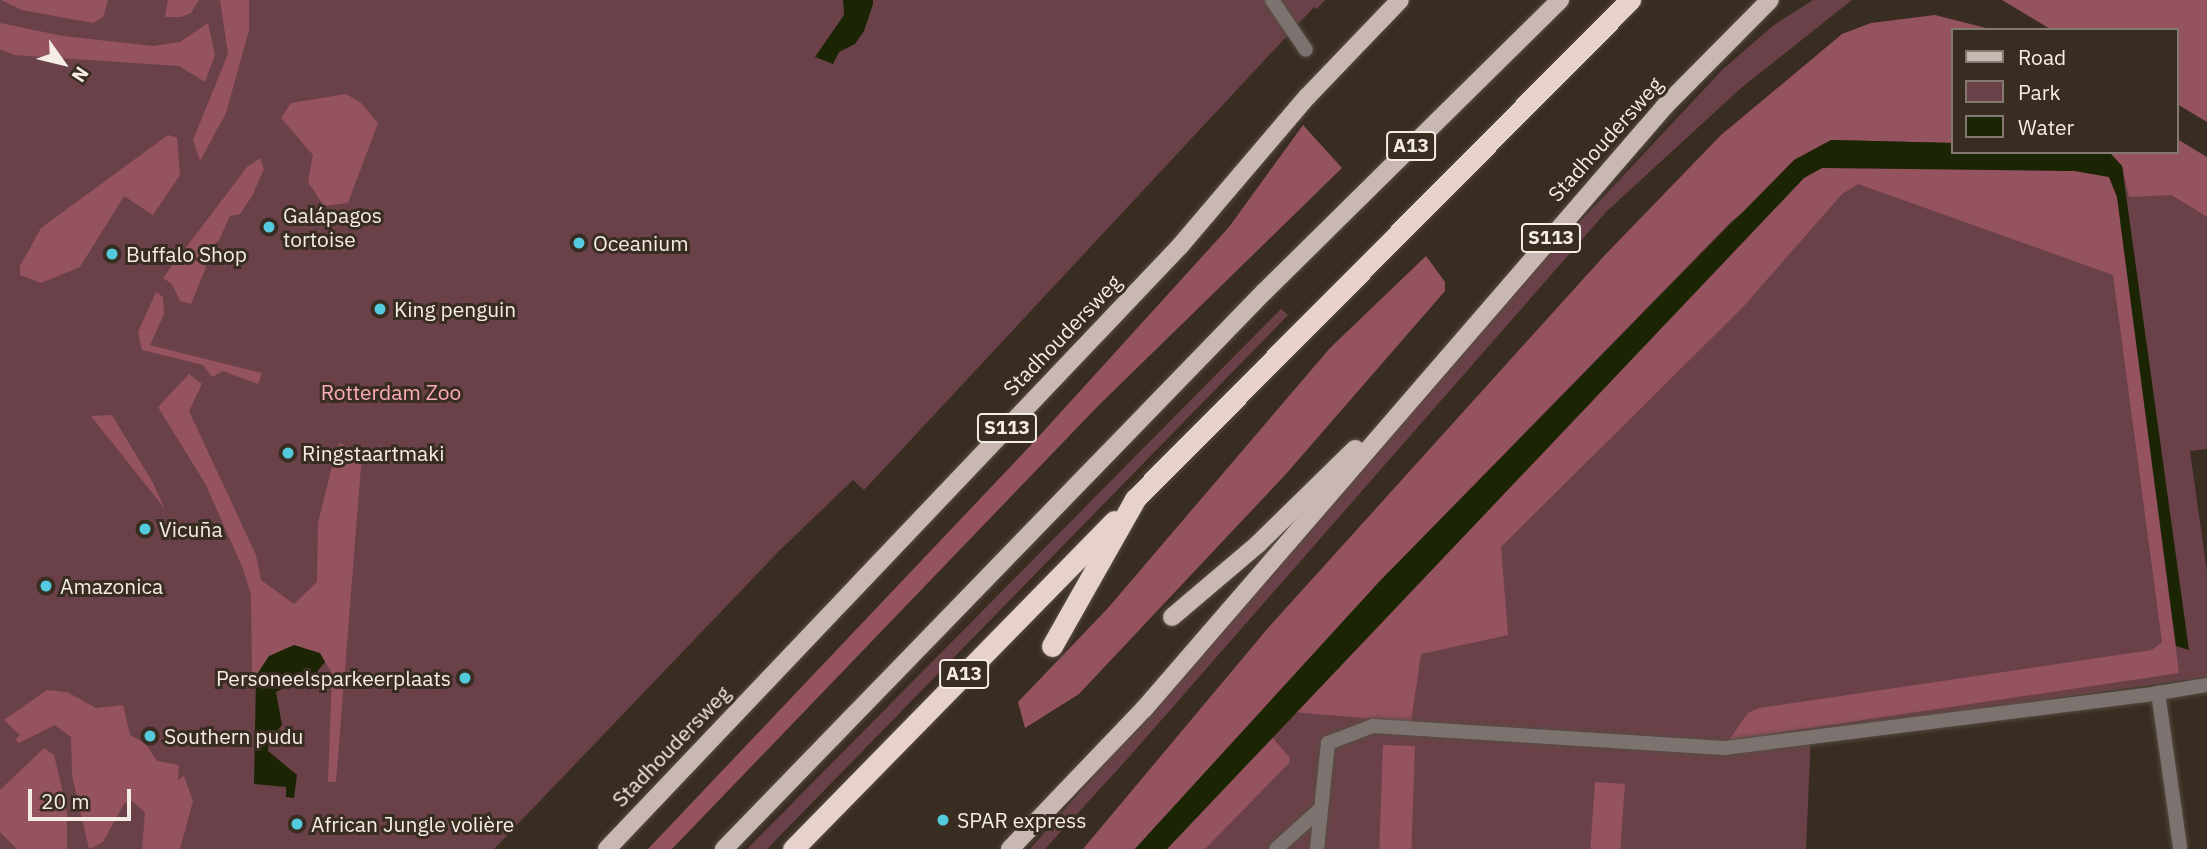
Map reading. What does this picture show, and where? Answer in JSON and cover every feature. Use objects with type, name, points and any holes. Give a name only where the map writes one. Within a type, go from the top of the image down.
[{"type":"highway","name":"A13","points":[[793,849],[1302,329],[1630,0]]},
{"type":"highway","name":"A13","points":[[1052,646],[1135,499]]},
{"type":"main road","name":"Stadhoudersweg","points":[[607,849],[1171,256],[1307,97],[1400,0]]},
{"type":"main road","name":"A13","points":[[724,849],[1264,292],[1560,0]]},
{"type":"main road","name":"Stadhoudersweg","points":[[1010,849],[1144,709],[1385,425],[1665,106],[1770,0]]},
{"type":"main road","points":[[1172,617],[1258,544],[1332,467],[1385,425]]},
{"type":"street","points":[[1272,0],[1306,50]]},
{"type":"street","points":[[1317,849],[1318,811],[1328,743],[1373,726],[1725,748],[2207,685]]},
{"type":"street","points":[[2158,693],[2180,847]]},
{"type":"street","points":[[1276,849],[1318,811]]},
{"type":"green space","name":"Rotterdam Zoo","points":[[0,0],[1325,0],[1317,9],[1314,7],[864,490],[853,480],[780,550],[494,849],[0,849]]},
{"type":"green space","points":[[1813,0],[1852,0],[1741,88],[1606,212],[1129,757],[1045,849],[1030,849],[1549,255],[1723,69],[1774,25]]},
{"type":"green space","points":[[1901,149],[2150,174],[2171,195],[2207,217],[2207,449],[2190,451],[2207,572],[2207,677],[1811,733],[1806,849],[1141,849],[1765,205]]},
{"type":"green space","points":[[1281,309],[1288,315],[767,849],[747,849]]},
{"type":"shaded area","points":[[1,0],[108,0],[103,17],[93,23],[22,10]]},
{"type":"shaded area","points":[[168,0],[199,0],[191,13],[181,17],[165,17]]},
{"type":"shaded area","points":[[220,0],[249,0],[249,30],[226,113],[200,161],[193,140],[228,54]]},
{"type":"shaded area","points":[[2002,0],[2207,0],[2207,122],[2179,105],[2179,28],[2049,28]]},
{"type":"shaded area","points":[[1935,15],[1986,28],[1952,28],[1952,143],[1831,140],[1731,222],[1380,581],[1135,849],[1083,849],[1268,628],[1604,256],[1721,135],[1842,34],[1871,23]]},
{"type":"shaded area","points":[[0,23],[63,36],[153,46],[180,42],[208,23],[215,55],[205,82],[179,66],[14,55],[0,49]]},
{"type":"shaded area","points":[[346,94],[360,102],[378,123],[348,203],[324,206],[308,182],[313,155],[281,118],[291,103]]},
{"type":"shaded area","points":[[1303,125],[1342,168],[1099,405],[672,849],[648,849],[1031,445],[1229,227]]},
{"type":"shaded area","points":[[168,135],[177,138],[180,175],[153,215],[124,196],[80,267],[41,283],[20,275],[20,266],[41,228]]},
{"type":"shaded area","points":[[2179,140],[2207,157],[2207,217],[2171,195],[2129,197],[2122,166],[2111,154],[2179,154]]},
{"type":"shaded area","points":[[260,158],[264,169],[252,196],[240,214],[230,216],[219,240],[201,258],[206,267],[191,304],[180,301],[172,284],[163,278],[247,167]]},
{"type":"shaded area","points":[[1842,166],[2075,171],[2109,177],[2117,197],[2179,673],[1729,740],[1748,713],[1759,708],[2152,650],[2162,642],[2113,275],[1858,184],[1842,194],[1743,307],[1501,547],[1508,635],[1421,654],[1411,722],[1293,712],[1804,177],[1822,168]]},
{"type":"shaded area","points":[[1426,256],[1445,282],[1445,291],[1286,474],[1079,694],[1025,728],[1018,702],[1108,608],[1330,348]]},
{"type":"shaded area","points":[[156,292],[163,297],[164,314],[150,345],[262,373],[258,384],[223,371],[212,377],[203,365],[142,350],[138,332]]},
{"type":"shaded area","points":[[189,374],[202,384],[189,411],[256,555],[261,580],[294,604],[317,582],[318,523],[340,443],[362,454],[336,782],[328,782],[332,673],[320,653],[269,656],[256,676],[252,674],[251,595],[243,569],[206,485],[158,407]]},
{"type":"shaded area","points":[[112,415],[153,483],[165,509],[91,416]]},
{"type":"shaded area","points":[[47,690],[67,692],[96,708],[123,705],[130,735],[145,743],[157,761],[179,765],[178,780],[184,776],[193,801],[180,849],[142,849],[145,812],[132,801],[124,804],[103,842],[89,849],[72,775],[71,737],[55,725],[19,743],[15,740],[20,735],[4,720]]},
{"type":"shaded area","points":[[1271,736],[1290,758],[1289,763],[1205,849],[1167,849]]},
{"type":"shaded area","points":[[1383,745],[1415,746],[1411,849],[1379,849]]},
{"type":"shaded area","points":[[44,748],[54,755],[60,780],[67,814],[67,849],[17,849],[0,832],[0,790]]},
{"type":"shaded area","points":[[1595,782],[1625,784],[1620,849],[1590,849]]},
{"type":"water","points":[[843,0],[873,0],[873,4],[864,31],[855,44],[839,52],[833,64],[815,57],[844,15]]},
{"type":"water","points":[[1831,140],[1952,143],[1952,154],[2111,154],[2122,166],[2189,650],[2176,646],[2117,197],[2109,177],[2075,171],[1822,168],[1804,178],[1167,849],[1135,849],[1380,581],[1794,160]]},
{"type":"water","points":[[294,645],[320,653],[325,662],[303,689],[291,685],[276,692],[282,725],[269,741],[268,751],[297,775],[294,798],[286,797],[286,787],[254,784],[256,676],[269,656]]},
{"type":"place","name":"Galápagos tortoise","points":[[269,227]]},
{"type":"place","name":"Oceanium","points":[[579,243]]},
{"type":"place","name":"Buffalo Shop","points":[[112,254]]},
{"type":"place","name":"King penguin","points":[[380,309]]},
{"type":"place","name":"Ringstaartmaki","points":[[288,453]]},
{"type":"place","name":"Vicuña","points":[[145,529]]},
{"type":"place","name":"Amazonica","points":[[46,586]]},
{"type":"place","name":"Personeelsparkeerplaats","points":[[465,678]]},
{"type":"place","name":"Southern pudu","points":[[150,736]]},
{"type":"place","name":"SPAR express","points":[[943,820]]},
{"type":"place","name":"African Jungle volière","points":[[297,824]]}]
